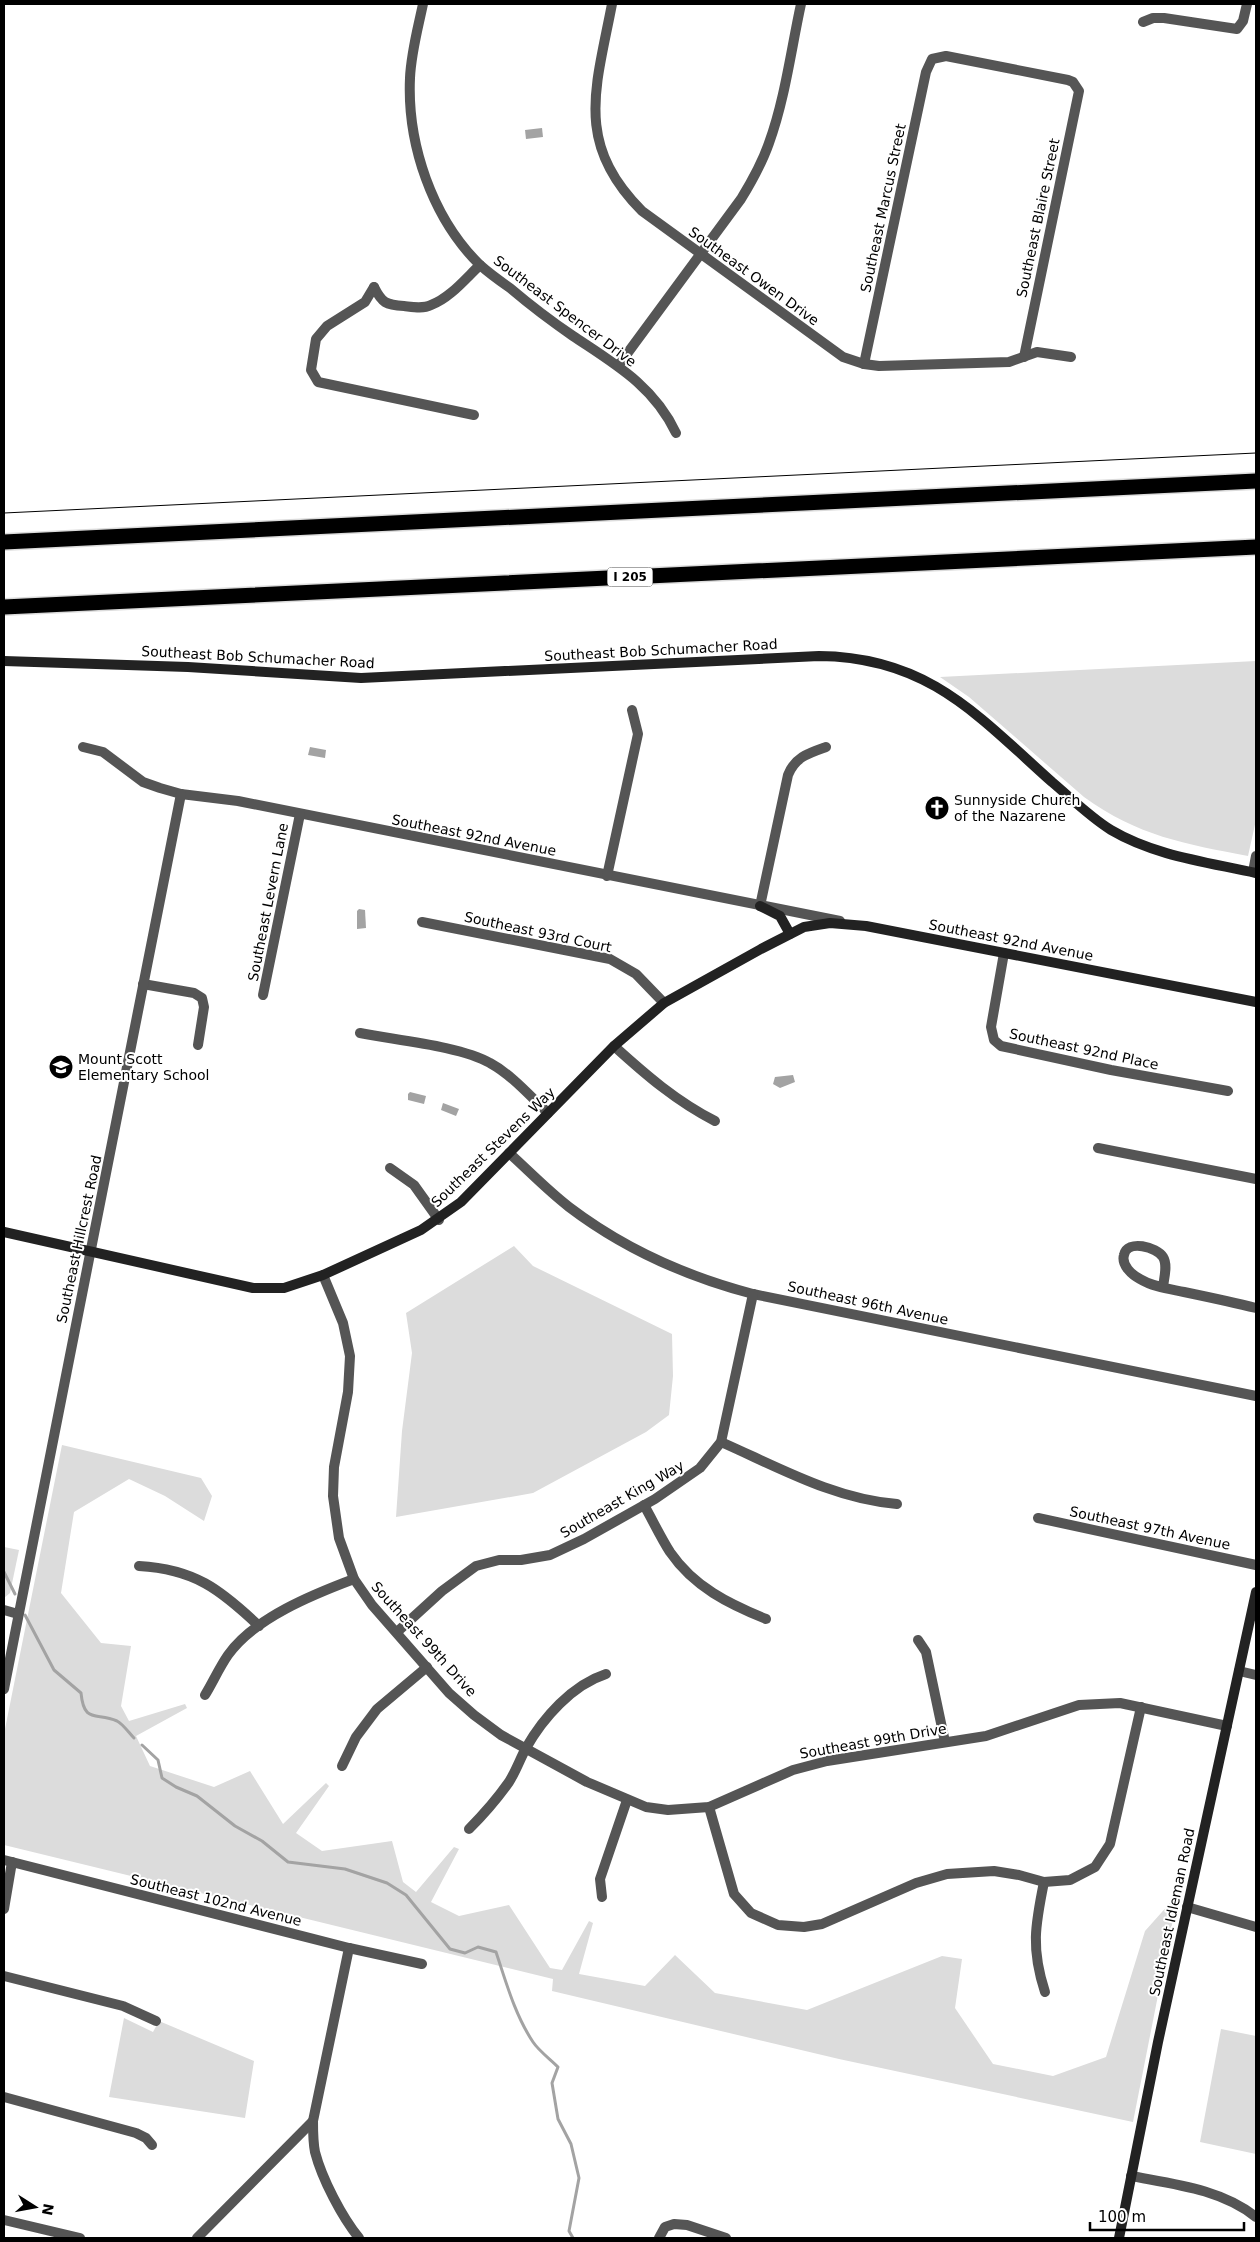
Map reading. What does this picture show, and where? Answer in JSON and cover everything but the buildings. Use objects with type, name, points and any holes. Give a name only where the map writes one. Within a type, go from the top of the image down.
[{"type":"highway","points":[[4,542],[1256,481]]},
{"type":"highway","name":"I 205","points":[[4,607],[1256,547]]},
{"type":"main road","name":"Southeast Bob Schumacher Road","points":[[4,661],[188,667],[361,678],[819,656],[856,658],[884,664],[910,673],[951,694],[974,712],[1093,818],[1111,830],[1166,853],[1255,872]]},
{"type":"main road","name":"Southeast 92nd Avenue","points":[[760,906],[780,916],[790,934]]},
{"type":"main road","name":"Southeast Stevens Way","points":[[4,1232],[260,1289],[284,1288],[323,1275],[410,1236],[439,1220],[461,1202],[614,1046],[664,1003],[790,934],[818,924],[850,924]]},
{"type":"main road","name":"Southeast 92nd Avenue","points":[[850,924],[1256,1002]]},
{"type":"main road","name":"Southeast Idleman Road","points":[[1119,2238],[1187,1906],[1256,1592]]},
{"type":"street","name":"Southeast Spencer Drive","points":[[423,4],[411,62],[410,79],[414,136],[438,208],[451,230],[480,265],[549,320],[618,366],[641,385],[668,415],[676,433]]},
{"type":"street","name":"Southeast Owen Drive","points":[[612,4],[595,96],[596,129],[600,148],[616,182],[627,197],[642,212],[843,357],[864,364],[879,366],[1000,362],[1038,352],[1071,357]]},
{"type":"street","points":[[618,366],[742,199],[758,171],[778,114],[801,4]]},
{"type":"street","points":[[1143,22],[1153,18],[1164,18],[1237,29],[1243,21],[1247,4]]},
{"type":"street","name":"Southeast Marcus Street","points":[[864,364],[926,72],[932,59],[946,56],[1068,80],[1077,85]]},
{"type":"street","name":"Southeast Blaire Street","points":[[1024,357],[1080,91],[1077,85]]},
{"type":"street","points":[[474,415],[318,382],[311,370],[316,339],[335,321],[366,302],[374,287],[381,300],[391,306],[432,305],[451,292],[480,265]]},
{"type":"street","points":[[607,876],[638,734],[632,710]]},
{"type":"street","name":"Southeast 92nd Avenue","points":[[83,747],[103,752],[143,782],[181,794],[238,801],[850,924]]},
{"type":"street","points":[[760,906],[788,775],[792,765],[798,758],[826,747]]},
{"type":"street","name":"Southeast Hillcrest Road","points":[[4,1689],[181,794]]},
{"type":"street","name":"Southeast Levern Lane","points":[[263,995],[300,814]]},
{"type":"street","points":[[1255,872],[1256,856]]},
{"type":"street","name":"Southeast 93rd Court","points":[[422,922],[610,959],[636,974],[664,1003]]},
{"type":"street","name":"Southeast 92nd Place","points":[[1004,953],[991,1027],[994,1040],[1001,1046],[1111,1070],[1228,1092]]},
{"type":"street","points":[[143,984],[194,994],[202,998],[204,1007],[198,1045]]},
{"type":"street","points":[[360,1033],[482,1058],[506,1074],[548,1113]]},
{"type":"street","points":[[614,1046],[669,1094],[688,1107],[715,1121]]},
{"type":"street","points":[[1098,1148],[1256,1179]]},
{"type":"street","name":"Southeast 96th Avenue","points":[[509,1153],[569,1207],[593,1224],[633,1248],[699,1278],[754,1294],[1256,1396]]},
{"type":"street","points":[[390,1168],[402,1174],[414,1185],[439,1220]]},
{"type":"street","points":[[1163,1288],[1166,1265],[1162,1256],[1142,1246],[1134,1246],[1127,1250],[1124,1255],[1124,1263],[1140,1280],[1163,1288],[1256,1308]]},
{"type":"street","name":"Southeast 99th Drive","points":[[323,1275],[343,1323],[350,1356],[348,1392],[334,1467],[332,1496],[338,1538],[354,1579],[372,1605],[449,1693],[474,1715],[501,1735],[587,1782],[646,1807],[668,1810],[709,1807],[793,1770],[827,1761],[986,1736],[1079,1705],[1120,1703],[1227,1726]]},
{"type":"street","name":"Southeast King Way","points":[[397,1632],[442,1591],[476,1566],[499,1560],[520,1560],[550,1555],[584,1539],[694,1474],[722,1442],[754,1294]]},
{"type":"street","points":[[722,1442],[840,1494],[897,1504]]},
{"type":"street","points":[[644,1505],[670,1552],[700,1585],[724,1600],[766,1619]]},
{"type":"street","name":"Southeast 97th Avenue","points":[[1038,1518],[1256,1565]]},
{"type":"street","points":[[139,1566],[168,1569],[196,1577],[229,1597],[259,1626]]},
{"type":"street","points":[[205,1696],[229,1654],[259,1626],[309,1596],[354,1579]]},
{"type":"street","points":[[4,1610],[18,1614]]},
{"type":"street","points":[[918,1640],[926,1652],[945,1742]]},
{"type":"street","points":[[342,1766],[356,1737],[377,1709],[427,1667]]},
{"type":"street","points":[[1239,1671],[1256,1675]]},
{"type":"street","points":[[469,1829],[510,1781],[526,1748],[557,1706],[582,1684],[606,1674]]},
{"type":"street","points":[[709,1807],[734,1894],[751,1913],[764,1921],[778,1925],[804,1927],[822,1924],[916,1883],[947,1874],[994,1871],[1044,1882],[1079,1877],[1095,1867],[1107,1852],[1113,1836],[1141,1707]]},
{"type":"street","points":[[602,1897],[600,1880],[627,1800]]},
{"type":"street","points":[[4,1909],[8,1861]]},
{"type":"street","name":"Southeast 102nd Avenue","points":[[8,1861],[349,1948],[422,1964]]},
{"type":"street","points":[[1044,1882],[1035,1938],[1037,1969],[1044,1992]]},
{"type":"street","points":[[1187,1906],[1256,1927]]},
{"type":"street","points":[[349,1948],[313,2121],[315,2152],[322,2171],[329,2187],[360,2238]]},
{"type":"street","points":[[4,1976],[123,2006],[156,2021]]},
{"type":"street","points":[[4,2098],[136,2133],[146,2138],[152,2145]]},
{"type":"street","points":[[197,2238],[313,2121]]},
{"type":"street","points":[[1131,2176],[1210,2193],[1248,2211],[1256,2217]]},
{"type":"street","points":[[4,2220],[80,2238]]},
{"type":"street","points":[[659,2238],[665,2227],[680,2224],[726,2238]]},
{"type":"shaded area","points":[[542,128],[543,137],[526,139],[525,130]]},
{"type":"shaded area","points":[[1256,661],[1256,820],[1248,856],[1163,837],[1143,830],[1104,810],[1084,797],[969,697],[940,677]]},
{"type":"shaded area","points":[[310,747],[326,750],[325,758],[308,755]]},
{"type":"shaded area","points":[[359,909],[365,910],[366,928],[357,929],[357,911]]},
{"type":"shaded area","points":[[793,1075],[795,1082],[780,1088],[773,1084],[775,1077]]},
{"type":"shaded area","points":[[410,1092],[426,1096],[424,1104],[408,1100]]},
{"type":"shaded area","points":[[443,1103],[459,1109],[456,1116],[441,1110]]},
{"type":"shaded area","points":[[514,1246],[533,1266],[672,1334],[673,1376],[669,1415],[646,1432],[533,1493],[396,1517],[402,1431],[412,1353],[406,1313]]},
{"type":"shaded area","points":[[62,1445],[201,1478],[212,1496],[204,1521],[165,1496],[129,1479],[74,1512],[61,1593],[101,1643],[131,1646],[121,1706],[129,1721],[185,1704],[187,1708],[136,1736],[150,1766],[214,1787],[250,1771],[283,1824],[326,1783],[329,1786],[296,1833],[322,1851],[392,1841],[403,1882],[416,1892],[454,1847],[459,1849],[431,1902],[459,1916],[509,1905],[550,1968],[562,1970],[589,1921],[593,1923],[579,1974],[645,1986],[675,1955],[715,1993],[807,2010],[942,1956],[962,1959],[955,2008],[993,2064],[1053,2076],[1106,2057],[1145,1931],[1178,1894],[1133,2122],[839,2059],[552,1991],[553,1979],[4,1845],[4,1734]]},
{"type":"shaded area","points":[[4,1547],[19,1550],[10,1593],[4,1598]]},
{"type":"shaded area","points":[[124,2018],[153,2032],[159,2021],[254,2061],[245,2118],[109,2097]]},
{"type":"shaded area","points":[[1221,2029],[1256,2036],[1256,2154],[1200,2142]]},
{"type":"waterway","points":[[4,1572],[15,1594]]},
{"type":"waterway","points":[[25,1615],[54,1670],[81,1693],[85,1709],[88,1713],[117,1721],[134,1738]]},
{"type":"waterway","points":[[142,1745],[158,1760],[162,1778],[176,1787],[197,1796],[235,1826],[262,1841],[288,1862],[345,1869],[387,1883],[406,1895],[450,1949],[465,1953],[478,1947],[496,1952],[521,2021],[538,2049],[558,2067],[552,2083],[558,2119],[571,2144],[579,2178],[569,2231],[573,2238]]},
{"type":"tram line","points":[[4,513],[1256,453]]},
{"type":"place","name":"Sunnyside Church of the Nazarene","points":[[937,808]]},
{"type":"place","name":"Mount Scott Elementary School","points":[[61,1067]]}]
